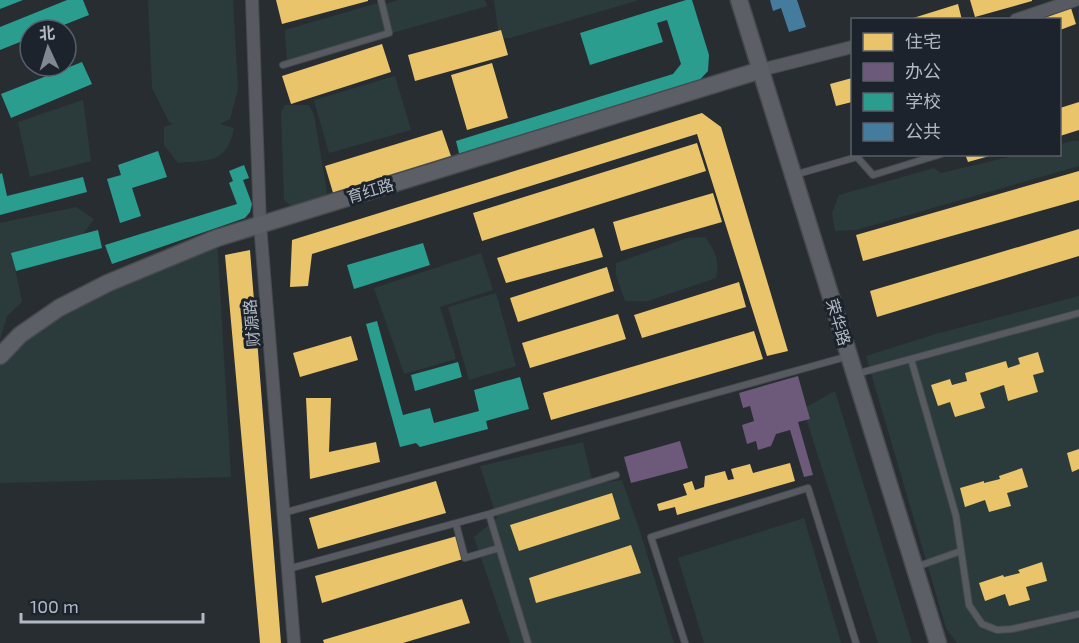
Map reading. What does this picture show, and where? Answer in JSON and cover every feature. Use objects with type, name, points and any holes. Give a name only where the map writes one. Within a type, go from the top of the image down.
[{"type":"street","name":"财源路","points":[[252,0],[260,224],[294,643]]},
{"type":"street","name":"荣华路","points":[[739,0],[938,643]]},
{"type":"street","points":[[1022,18],[1075,0]]},
{"type":"street","points":[[761,70],[851,47]]},
{"type":"street","name":"育红路","points":[[0,356],[20,335],[59,308],[98,288],[176,255],[260,224],[761,70]]},
{"type":"lane","points":[[283,65],[389,33],[381,0]]},
{"type":"lane","points":[[794,175],[857,156],[873,176],[935,156]]},
{"type":"lane","points":[[855,375],[1079,313]]},
{"type":"lane","points":[[283,513],[849,356]]},
{"type":"lane","points":[[911,359],[956,516],[969,605],[982,624],[998,630],[1079,614]]},
{"type":"lane","points":[[288,570],[456,524],[616,474]]},
{"type":"lane","points":[[684,643],[651,537],[808,488],[856,643]]},
{"type":"lane","points":[[489,514],[528,643]]},
{"type":"lane","points":[[456,524],[465,558],[499,548]]},
{"type":"lane","points":[[915,567],[961,551]]},
{"type":"shaded area","points":[[148,0],[233,0],[238,89],[230,119],[220,124],[234,128],[227,148],[215,158],[178,163],[164,145],[164,127],[173,124],[169,122],[152,88]]},
{"type":"shaded area","points":[[399,0],[485,0],[487,6],[287,63],[285,30],[381,2],[382,5]]},
{"type":"shaded area","points":[[494,0],[639,0],[510,38],[499,38]]},
{"type":"shaded area","points":[[395,76],[411,130],[329,153],[314,100]]},
{"type":"shaded area","points":[[83,100],[91,161],[30,177],[18,122]]},
{"type":"shaded area","points":[[285,105],[309,105],[314,115],[327,192],[325,196],[291,206],[284,200],[281,112]]},
{"type":"shaded area","points":[[1079,141],[1079,166],[856,230],[835,231],[832,213],[839,195],[934,168],[941,173],[1013,156],[1061,156],[1061,144]]},
{"type":"shaded area","points":[[76,207],[94,219],[83,234],[12,253],[22,302],[7,316],[0,340],[0,223]]},
{"type":"shaded area","points":[[705,237],[716,256],[716,278],[648,301],[625,301],[616,275],[616,263],[687,238]]},
{"type":"shaded area","points":[[217,238],[231,477],[0,483],[0,356],[20,335]]},
{"type":"shaded area","points":[[481,253],[493,290],[440,307],[456,359],[404,374],[374,288]]},
{"type":"shaded area","points":[[496,293],[516,366],[469,380],[448,307]]},
{"type":"shaded area","points":[[1079,296],[1079,643],[957,643],[946,628],[866,356],[936,334]]},
{"type":"shaded area","points":[[835,391],[912,643],[878,643],[803,409]]},
{"type":"shaded area","points":[[583,442],[593,484],[622,480],[674,643],[510,643],[474,537],[497,518],[480,466]]},
{"type":"shaded area","points":[[804,518],[841,643],[704,643],[678,558]]},
{"type":"building: 住宅","points":[[276,0],[368,0],[368,1],[282,24]]},
{"type":"building: 住宅","points":[[970,0],[1032,0],[1032,1],[975,17]]},
{"type":"building: 住宅","points":[[958,4],[962,18],[913,18]]},
{"type":"building: 住宅","points":[[1071,8],[1076,24],[1061,30],[1061,18],[1044,18]]},
{"type":"building: 住宅","points":[[501,30],[508,55],[415,81],[408,55]]},
{"type":"building: 住宅","points":[[382,44],[391,72],[291,104],[282,76]]},
{"type":"building: 住宅","points":[[492,63],[508,118],[467,130],[451,75]]},
{"type":"building: 住宅","points":[[851,78],[851,102],[836,106],[830,84]]},
{"type":"building: 住宅","points":[[1079,102],[1079,130],[1061,136],[1061,108]]},
{"type":"building: 住宅","points":[[702,113],[721,127],[788,351],[767,356],[697,134],[312,254],[308,286],[290,287],[292,240]]},
{"type":"building: 住宅","points":[[442,130],[452,159],[334,196],[325,166]]},
{"type":"building: 住宅","points":[[697,143],[706,171],[482,241],[473,213]]},
{"type":"building: 住宅","points":[[966,156],[989,156],[968,162]]},
{"type":"building: 住宅","points":[[1079,171],[1079,200],[863,261],[856,235]]},
{"type":"building: 住宅","points":[[713,193],[722,222],[621,251],[613,222]]},
{"type":"building: 住宅","points":[[594,228],[603,257],[506,283],[497,258]]},
{"type":"building: 住宅","points":[[1079,229],[1079,256],[877,317],[870,291]]},
{"type":"building: 住宅","points":[[250,250],[281,643],[260,643],[225,255]]},
{"type":"building: 住宅","points":[[607,267],[614,291],[518,322],[510,298]]},
{"type":"building: 住宅","points":[[739,282],[746,307],[642,338],[634,315]]},
{"type":"building: 住宅","points":[[618,314],[626,339],[530,368],[522,343]]},
{"type":"building: 住宅","points":[[754,331],[763,359],[551,420],[543,393]]},
{"type":"building: 住宅","points":[[351,336],[358,360],[300,377],[293,353]]},
{"type":"building: 住宅","points":[[1038,352],[1044,372],[1033,375],[1038,392],[1008,401],[1004,385],[980,393],[985,408],[955,417],[950,402],[938,406],[931,385],[950,379],[952,385],[967,381],[965,373],[1006,361],[1008,368],[1020,364],[1018,358]]},
{"type":"building: 住宅","points":[[306,398],[331,398],[329,452],[376,442],[380,462],[310,479]]},
{"type":"building: 住宅","points":[[1079,449],[1079,469],[1072,472],[1067,453]]},
{"type":"building: 住宅","points":[[790,463],[795,481],[677,515],[675,507],[659,511],[657,504],[687,495],[683,484],[692,481],[695,490],[704,487],[705,476],[725,471],[728,480],[734,479],[731,469],[750,464],[753,473]]},
{"type":"building: 住宅","points":[[1022,468],[1028,487],[1007,493],[1011,506],[989,512],[985,500],[965,507],[960,488],[1000,479],[999,476]]},
{"type":"building: 住宅","points":[[436,481],[446,513],[318,549],[309,518]]},
{"type":"building: 住宅","points":[[612,493],[620,519],[519,551],[510,525]]},
{"type":"building: 住宅","points":[[457,536],[463,559],[322,603],[315,576]]},
{"type":"building: 住宅","points":[[631,545],[641,573],[536,603],[529,578]]},
{"type":"building: 住宅","points":[[1042,562],[1047,581],[1026,587],[1030,600],[1009,606],[1005,594],[985,601],[979,583],[1003,575],[1004,577],[1020,573],[1018,570]]},
{"type":"building: 住宅","points":[[462,599],[470,623],[403,643],[324,643],[323,640]]},
{"type":"building: 办公","points":[[798,376],[810,419],[798,422],[813,475],[804,477],[790,430],[776,434],[771,446],[758,450],[756,441],[747,444],[742,425],[754,421],[750,406],[743,408],[739,393]]},
{"type":"building: 办公","points":[[680,441],[688,468],[631,483],[624,457]]},
{"type":"building: 学校","points":[[0,0],[23,0],[0,9]]},
{"type":"building: 学校","points":[[67,0],[83,0],[89,15],[78,19],[22,18]]},
{"type":"building: 学校","points":[[692,0],[709,55],[708,71],[696,84],[460,157],[456,141],[673,74],[681,64],[667,20],[657,23],[663,42],[590,65],[580,33]]},
{"type":"building: 学校","points":[[18,20],[18,43],[0,50],[0,27]]},
{"type":"building: 学校","points":[[82,62],[92,84],[11,118],[1,94],[42,78],[78,78],[78,64]]},
{"type":"building: 学校","points":[[158,151],[167,177],[132,188],[141,216],[120,223],[107,179],[121,175],[118,165]]},
{"type":"building: 学校","points":[[244,165],[249,178],[243,180],[252,204],[245,218],[112,264],[105,245],[237,204],[229,183],[233,181],[229,171]]},
{"type":"building: 学校","points":[[2,173],[7,196],[83,177],[87,192],[0,215],[0,174]]},
{"type":"building: 学校","points":[[98,230],[102,248],[16,271],[11,253]]},
{"type":"building: 学校","points":[[423,243],[430,265],[354,289],[347,265]]},
{"type":"building: 学校","points":[[377,321],[403,415],[430,408],[434,423],[479,411],[474,390],[520,377],[529,409],[486,421],[488,429],[420,447],[416,443],[400,447],[366,324]]},
{"type":"building: 学校","points":[[458,362],[462,377],[415,391],[411,375]]},
{"type":"building: 公共","points":[[770,0],[797,0],[806,27],[789,32],[781,8],[773,11]]}]
